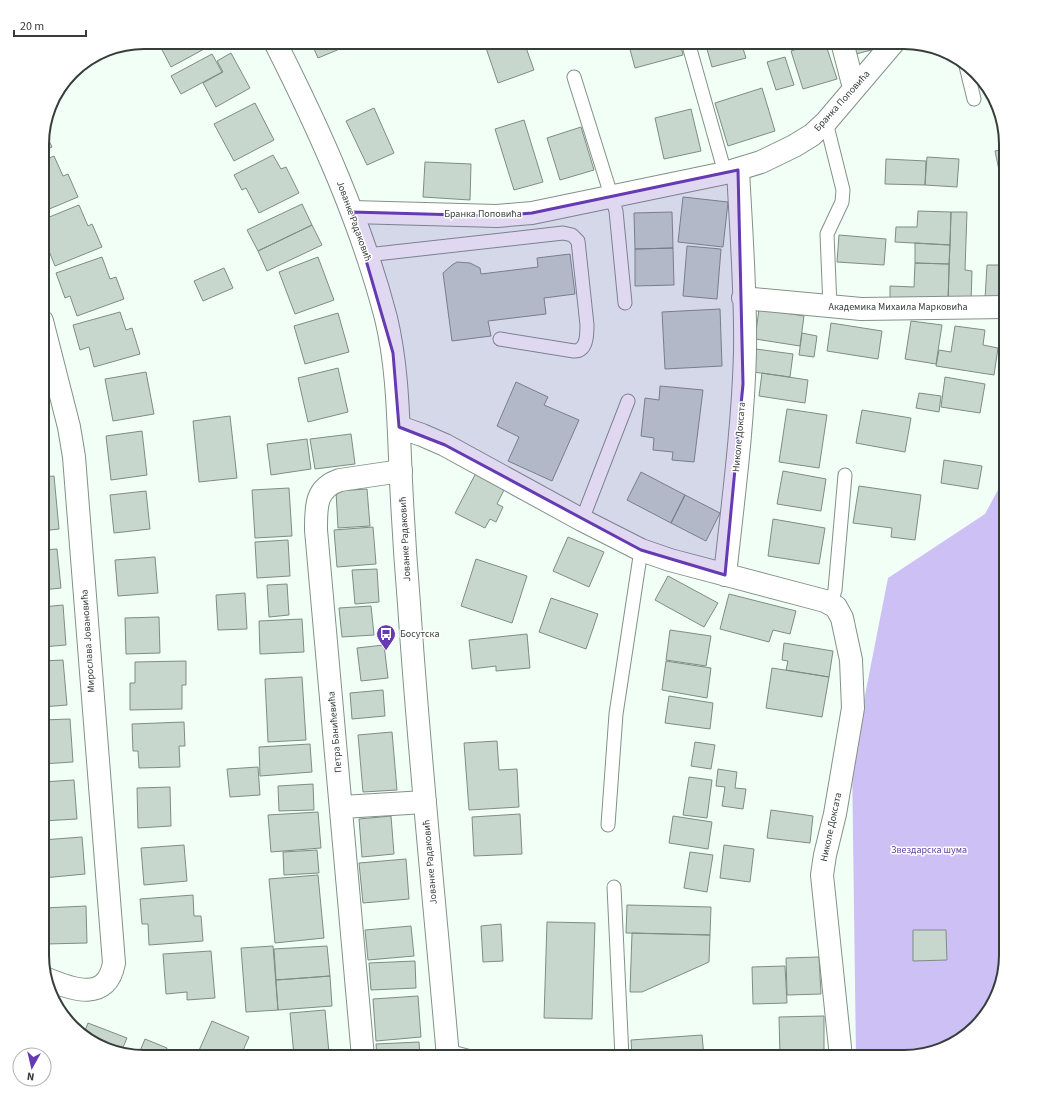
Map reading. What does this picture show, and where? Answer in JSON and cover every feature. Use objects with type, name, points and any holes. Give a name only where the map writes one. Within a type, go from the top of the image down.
[{"type":"street","name":"Јованке Радаковић","points":[[279,49],[321,135],[352,212],[367,255],[386,320],[393,353],[398,393],[409,605],[424,802],[448,1050]]},
{"type":"street","points":[[844,49],[854,88]]},
{"type":"street","name":"Бранка Поповића","points":[[352,212],[509,216],[532,213],[612,197],[731,171],[778,155],[812,135],[826,122],[888,49]]},
{"type":"street","points":[[731,171],[743,298]]},
{"type":"street","name":"Академика Михаила Марковића","points":[[743,298],[861,309],[999,306]]},
{"type":"street","name":"Николе Доксата","points":[[725,575],[740,439],[745,349],[743,298]]},
{"type":"street","name":"Мирослава Јовановића","points":[[49,348],[69,427],[74,457],[114,963],[112,974],[102,984],[90,990],[71,989],[52,981]]},
{"type":"street","points":[[399,427],[445,445],[582,520],[642,550],[670,560],[831,603]]},
{"type":"street","name":"Петра Банићевића","points":[[362,1050],[342,807],[316,530],[316,508],[318,498],[325,487],[331,483],[340,480],[401,472]]},
{"type":"street","name":"Николе Доксата","points":[[831,603],[836,607],[842,618],[851,660],[853,682],[853,708],[835,814],[824,855],[822,875],[840,1050]]},
{"type":"street","points":[[342,807],[424,802]]},
{"type":"lane","points":[[690,49],[731,171]]},
{"type":"lane","points":[[968,74],[974,99]]},
{"type":"lane","points":[[574,77],[612,197],[618,223],[625,303]]},
{"type":"lane","points":[[826,122],[842,190],[842,202],[827,234],[830,307]]},
{"type":"lane","points":[[367,255],[563,233],[572,235],[578,241],[587,325],[587,336],[583,347],[578,351],[574,351],[500,339]]},
{"type":"lane","points":[[582,520],[628,401]]},
{"type":"lane","points":[[831,603],[835,590],[846,476]]},
{"type":"lane","points":[[608,825],[616,714],[642,550]]},
{"type":"lane","points":[[614,887],[622,1050]]},
{"type":"highlighted area","points":[[738,170],[743,384],[725,575],[641,550],[445,445],[399,427],[393,353],[352,212],[497,216],[532,213]]},
{"type":"green space","name":"Звездарска шума","points":[[999,488],[999,955],[996,980],[983,1008],[975,1018],[957,1034],[940,1043],[910,1050],[856,1050],[852,761],[888,578],[985,514]]},
{"type":"building","points":[[162,49],[204,49],[171,67]]},
{"type":"building","points":[[314,49],[340,49],[318,58]]},
{"type":"building","points":[[486,49],[526,49],[534,70],[498,83]]},
{"type":"building","points":[[630,49],[682,49],[683,55],[635,68]]},
{"type":"building","points":[[707,49],[743,49],[746,58],[712,67]]},
{"type":"building","points":[[797,49],[827,49],[837,79],[803,89],[791,51]]},
{"type":"building","points":[[855,49],[875,49],[856,54]]},
{"type":"building","points":[[231,53],[250,88],[216,107],[203,83],[223,72],[217,61]]},
{"type":"building","points":[[212,54],[222,72],[181,94],[171,76]]},
{"type":"building","points":[[785,57],[794,85],[776,90],[767,62]]},
{"type":"building","points":[[762,88],[775,131],[728,146],[715,103]]},
{"type":"building","points":[[255,103],[274,140],[234,161],[214,124]]},
{"type":"building","points":[[374,108],[394,153],[367,165],[346,121]]},
{"type":"building","points":[[691,109],[701,151],[664,159],[655,118]]},
{"type":"building","points":[[524,120],[543,182],[514,190],[495,129]]},
{"type":"building","points":[[581,127],[594,170],[560,180],[547,138]]},
{"type":"building","points":[[49,141],[52,147],[49,148]]},
{"type":"building","points":[[999,150],[999,170],[995,151]]},
{"type":"building","points":[[273,155],[281,169],[286,167],[299,193],[259,213],[246,188],[242,190],[234,175]]},
{"type":"building","points":[[54,156],[63,176],[68,174],[78,197],[49,209],[49,158]]},
{"type":"building","points":[[927,157],[959,159],[957,187],[925,185]]},
{"type":"building","points":[[886,159],[926,161],[925,185],[885,184]]},
{"type":"building","points":[[425,162],[471,164],[470,200],[423,197]]},
{"type":"building","points":[[683,197],[728,202],[723,247],[678,242]]},
{"type":"building","points":[[302,204],[312,225],[258,251],[247,230]]},
{"type":"building","points":[[79,205],[88,226],[92,224],[102,247],[55,266],[49,251],[49,217]]},
{"type":"building","points":[[918,211],[951,212],[950,245],[895,242],[896,227],[917,227]]},
{"type":"building","points":[[672,212],[673,248],[635,249],[634,213]]},
{"type":"building","points":[[951,212],[967,212],[965,270],[972,271],[971,302],[948,302]]},
{"type":"building","points":[[312,225],[322,245],[267,271],[258,251]]},
{"type":"building","points":[[839,235],[886,239],[884,265],[837,262]]},
{"type":"building","points":[[915,243],[950,245],[949,264],[915,263]]},
{"type":"building","points":[[687,246],[721,249],[717,299],[683,296]]},
{"type":"building","points":[[673,248],[674,285],[635,286],[635,249]]},
{"type":"building","points":[[570,254],[575,294],[544,298],[546,314],[488,321],[491,336],[452,341],[443,273],[452,265],[457,262],[470,263],[480,268],[481,274],[538,267],[537,258]]},
{"type":"building","points":[[102,257],[110,279],[116,277],[124,299],[77,316],[70,296],[65,298],[56,273]]},
{"type":"building","points":[[318,257],[334,300],[295,314],[279,272]]},
{"type":"building","points":[[915,263],[949,264],[948,302],[890,299],[890,286],[914,287]]},
{"type":"building","points":[[987,265],[999,265],[999,300],[985,299]]},
{"type":"building","points":[[224,268],[233,288],[203,301],[194,281]]},
{"type":"building","points":[[720,309],[722,366],[665,369],[662,312]]},
{"type":"building","points":[[759,309],[804,316],[800,346],[755,339]]},
{"type":"building","points":[[120,312],[126,330],[132,328],[140,354],[94,367],[89,347],[80,350],[73,325]]},
{"type":"building","points":[[338,313],[349,352],[305,364],[294,326]]},
{"type":"building","points":[[911,321],[942,325],[936,364],[905,359]]},
{"type":"building","points":[[831,323],[882,331],[878,359],[827,351]]},
{"type":"building","points":[[955,326],[985,330],[983,345],[998,348],[994,375],[936,366],[939,350],[951,352]]},
{"type":"building","points":[[802,333],[817,336],[814,357],[799,355]]},
{"type":"building","points":[[756,349],[793,354],[790,377],[753,372]]},
{"type":"building","points":[[338,368],[348,412],[308,422],[298,378]]},
{"type":"building","points":[[146,372],[154,414],[113,421],[105,379]]},
{"type":"building","points":[[762,373],[808,380],[805,403],[759,396]]},
{"type":"building","points":[[945,377],[985,384],[980,413],[941,407]]},
{"type":"building","points":[[516,382],[548,397],[544,405],[579,420],[552,481],[508,461],[519,437],[497,426]]},
{"type":"building","points":[[660,386],[703,390],[694,462],[672,460],[673,452],[653,450],[654,438],[641,436],[645,398],[659,400]]},
{"type":"building","points":[[919,393],[941,396],[939,412],[916,408]]},
{"type":"building","points":[[787,409],[827,415],[819,468],[779,462]]},
{"type":"building","points":[[862,410],[911,418],[905,452],[856,443]]},
{"type":"building","points":[[230,416],[237,478],[199,482],[193,421]]},
{"type":"building","points":[[142,431],[147,475],[111,480],[106,436]]},
{"type":"building","points":[[351,434],[355,464],[315,469],[310,439]]},
{"type":"building","points":[[307,439],[311,469],[271,475],[267,444]]},
{"type":"building","points":[[944,460],[982,466],[978,489],[941,483]]},
{"type":"building","points":[[783,471],[826,479],[821,511],[777,504]]},
{"type":"building","points":[[641,472],[685,495],[671,523],[627,500]]},
{"type":"building","points":[[476,473],[505,488],[497,504],[503,507],[496,522],[490,519],[485,528],[455,513]]},
{"type":"building","points":[[49,476],[54,476],[59,529],[49,530]]},
{"type":"building","points":[[859,486],[921,495],[915,540],[891,537],[892,528],[853,523]]},
{"type":"building","points":[[289,488],[292,536],[255,538],[252,490]]},
{"type":"building","points":[[367,489],[370,526],[338,528],[336,491]]},
{"type":"building","points":[[146,491],[150,529],[114,533],[110,495]]},
{"type":"building","points":[[685,495],[720,513],[706,541],[671,523]]},
{"type":"building","points":[[773,519],[825,528],[819,564],[768,556]]},
{"type":"building","points":[[373,527],[376,564],[337,567],[334,530]]},
{"type":"building","points":[[568,537],[604,552],[589,587],[553,571]]},
{"type":"building","points":[[288,540],[290,576],[257,578],[255,542]]},
{"type":"building","points":[[57,549],[61,588],[49,589],[49,550]]},
{"type":"building","points":[[155,557],[158,593],[118,596],[115,560]]},
{"type":"building","points":[[476,559],[527,576],[512,623],[461,606]]},
{"type":"building","points":[[377,569],[379,602],[355,604],[352,570]]},
{"type":"building","points":[[668,576],[718,603],[704,627],[655,600]]},
{"type":"building","points":[[287,584],[289,615],[269,617],[267,585]]},
{"type":"building","points":[[245,593],[247,629],[218,630],[216,595]]},
{"type":"building","points":[[729,594],[796,611],[790,634],[773,630],[769,642],[720,629]]},
{"type":"building","points":[[551,598],[598,614],[586,649],[539,632]]},
{"type":"building","points":[[63,605],[66,645],[49,646],[49,606]]},
{"type":"building","points":[[371,606],[374,635],[342,637],[339,608]]},
{"type":"building","points":[[159,617],[160,653],[126,654],[125,618]]},
{"type":"building","points":[[302,619],[304,652],[260,654],[259,621]]},
{"type":"building","points":[[670,630],[711,636],[706,666],[666,660]]},
{"type":"building","points":[[527,634],[530,668],[496,671],[496,666],[472,669],[469,640]]},
{"type":"building","points":[[784,643],[833,651],[829,677],[786,670],[788,661],[782,660]]},
{"type":"building","points":[[384,645],[388,678],[361,681],[357,648]]},
{"type":"building","points":[[63,660],[67,705],[49,706],[49,661]]},
{"type":"building","points":[[186,661],[186,685],[182,685],[182,709],[130,710],[130,683],[135,683],[135,662]]},
{"type":"building","points":[[666,661],[711,668],[707,698],[662,690]]},
{"type":"building","points":[[772,668],[829,677],[822,717],[766,708]]},
{"type":"building","points":[[302,677],[306,740],[268,742],[265,679]]},
{"type":"building","points":[[383,690],[385,716],[352,719],[350,693]]},
{"type":"building","points":[[669,696],[713,703],[710,729],[665,723]]},
{"type":"building","points":[[70,719],[73,762],[49,764],[49,720]]},
{"type":"building","points":[[184,722],[185,746],[179,746],[180,767],[139,768],[138,751],[133,751],[132,724]]},
{"type":"building","points":[[392,732],[397,790],[363,792],[358,735]]},
{"type":"building","points":[[497,741],[499,770],[517,769],[519,807],[469,810],[464,743]]},
{"type":"building","points":[[695,742],[715,745],[711,769],[691,766]]},
{"type":"building","points":[[310,744],[312,772],[260,776],[259,747]]},
{"type":"building","points":[[258,767],[260,795],[230,797],[227,769]]},
{"type":"building","points":[[718,769],[737,772],[735,788],[746,789],[743,809],[722,806],[725,787],[716,786]]},
{"type":"building","points":[[689,777],[712,780],[707,818],[683,815]]},
{"type":"building","points":[[74,780],[77,819],[49,821],[49,782]]},
{"type":"building","points":[[313,784],[314,810],[279,811],[278,786]]},
{"type":"building","points":[[170,787],[171,826],[138,828],[137,788]]},
{"type":"building","points":[[771,810],[813,816],[810,843],[767,838]]},
{"type":"building","points":[[318,812],[321,848],[271,852],[268,815]]},
{"type":"building","points":[[520,814],[522,854],[474,856],[472,817]]},
{"type":"building","points":[[391,816],[394,854],[362,857],[359,819]]},
{"type":"building","points":[[673,816],[712,822],[708,849],[669,843]]},
{"type":"building","points":[[82,837],[85,874],[49,877],[49,839]]},
{"type":"building","points":[[184,845],[187,881],[144,885],[141,848]]},
{"type":"building","points":[[724,845],[754,849],[750,882],[720,878]]},
{"type":"building","points":[[317,850],[319,873],[284,875],[283,852]]},
{"type":"building","points":[[690,852],[713,855],[707,892],[684,888]]},
{"type":"building","points":[[406,859],[409,899],[363,903],[359,863]]},
{"type":"building","points":[[318,875],[324,938],[275,943],[269,879]]},
{"type":"building","points":[[193,895],[194,916],[201,916],[203,941],[149,945],[148,924],[142,924],[140,899]]},
{"type":"building","points":[[627,905],[711,907],[710,935],[626,933]]},
{"type":"building","points":[[86,906],[87,943],[49,944],[49,908]]},
{"type":"building","points":[[547,922],[595,923],[592,1019],[544,1018]]},
{"type":"building","points":[[501,924],[503,961],[483,962],[481,926]]},
{"type":"building","points":[[411,926],[414,956],[368,960],[365,930]]},
{"type":"building","points":[[913,930],[946,930],[947,960],[913,961]]},
{"type":"building","points":[[632,933],[710,935],[709,962],[642,992],[630,992]]},
{"type":"building","points":[[273,946],[278,1010],[246,1012],[241,948]]},
{"type":"building","points":[[327,946],[330,976],[276,980],[274,949]]},
{"type":"building","points":[[211,951],[215,998],[187,1000],[187,992],[166,994],[163,954]]},
{"type":"building","points":[[819,957],[821,994],[787,995],[786,958]]},
{"type":"building","points":[[415,961],[416,988],[371,990],[369,963]]},
{"type":"building","points":[[785,966],[787,1003],[753,1004],[752,967]]},
{"type":"building","points":[[330,976],[332,1006],[278,1010],[276,980]]},
{"type":"building","points":[[418,996],[421,1037],[376,1041],[373,999]]},
{"type":"building","points":[[325,1010],[329,1050],[293,1050],[290,1013]]},
{"type":"building","points":[[824,1016],[824,1050],[780,1050],[779,1017]]},
{"type":"building","points":[[212,1021],[249,1037],[243,1050],[199,1050]]},
{"type":"building","points":[[88,1023],[127,1038],[123,1047],[108,1043],[85,1029]]},
{"type":"building","points":[[702,1035],[703,1050],[632,1050],[631,1040]]},
{"type":"building","points":[[145,1039],[167,1048],[166,1050],[140,1050]]},
{"type":"building","points":[[419,1042],[420,1050],[376,1050],[376,1044]]},
{"type":"place","name":"Босутска","points":[[386,651]]}]
